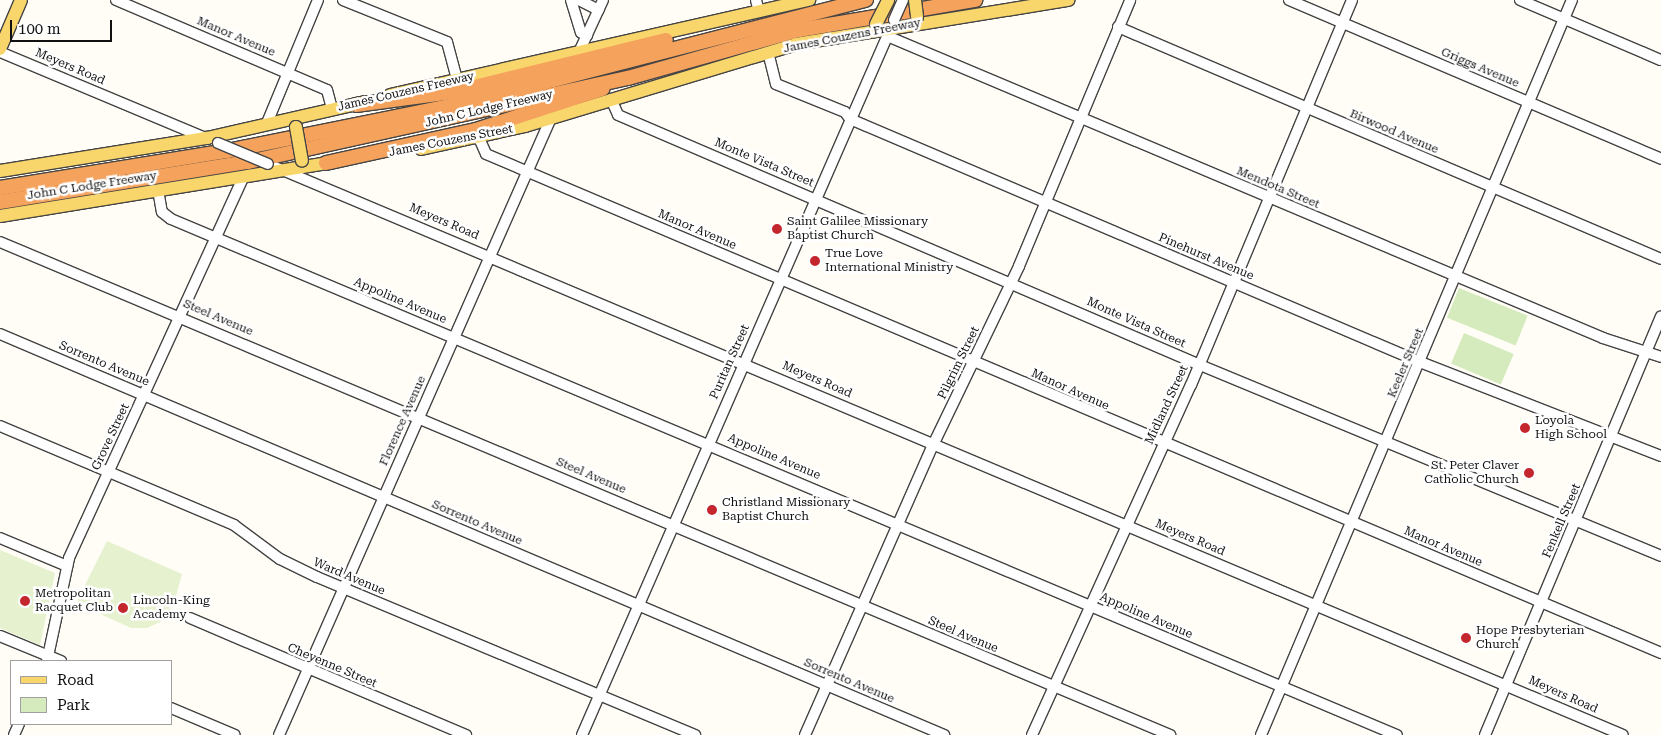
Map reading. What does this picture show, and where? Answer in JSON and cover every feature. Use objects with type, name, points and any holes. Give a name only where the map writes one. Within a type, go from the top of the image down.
[{"type":"highway","name":"John C Lodge Freeway","points":[[0,188],[227,151],[464,103],[724,33],[866,0]]},
{"type":"highway","name":"John C Lodge Freeway","points":[[0,202],[248,162],[628,78],[798,30],[975,0]]},
{"type":"highway","points":[[356,105],[454,92],[686,36],[724,33]]},
{"type":"highway","points":[[326,163],[519,118],[628,78]]},
{"type":"main road","points":[[0,50],[21,0]]},
{"type":"main road","name":"James Couzens Freeway","points":[[0,171],[212,140],[267,123],[295,122],[332,110],[579,52],[757,6],[809,0]]},
{"type":"main road","points":[[848,35],[876,24],[888,0]]},
{"type":"main road","points":[[915,0],[923,20]]},
{"type":"main road","name":"James Couzens Freeway","points":[[611,99],[768,52],[923,20],[1068,0]]},
{"type":"main road","name":"James Couzens Street","points":[[287,168],[302,163],[326,163],[479,138],[611,99]]},
{"type":"main road","points":[[295,122],[302,163]]},
{"type":"main road","points":[[0,216],[287,168]]},
{"type":"street","name":"Manor Avenue","points":[[116,0],[327,90],[332,110]]},
{"type":"street","points":[[267,123],[318,0]]},
{"type":"street","points":[[344,0],[447,42],[457,80]]},
{"type":"street","points":[[571,0],[581,32],[587,35]]},
{"type":"street","points":[[579,0],[601,5],[579,52]]},
{"type":"street","name":"Puritan Street","points":[[582,735],[903,0]]},
{"type":"street","name":"Pilgrim Street","points":[[805,735],[934,443],[1012,282],[1130,0]]},
{"type":"street","name":"Griggs Avenue","points":[[1289,0],[1661,159]]},
{"type":"street","name":"Midland Street","points":[[1032,735],[1125,524],[1200,365],[1352,0]]},
{"type":"street","points":[[1520,0],[1661,60]]},
{"type":"street","name":"Keeler Street","points":[[1261,735],[1387,442],[1572,0]]},
{"type":"street","name":"Birwood Avenue","points":[[1118,27],[1661,259]]},
{"type":"street","name":"Mendota Street","points":[[890,28],[1081,118],[1456,276],[1661,357]]},
{"type":"street","name":"Meyers Road","points":[[0,50],[268,164],[287,168],[1507,684],[1623,735]]},
{"type":"street","name":"Pinehurst Avenue","points":[[768,52],[776,84],[845,112],[850,119],[1420,362],[1611,440],[1661,456]]},
{"type":"street","name":"Monte Vista Street","points":[[611,99],[618,115],[1012,282],[1200,365],[1661,556]]},
{"type":"street","name":"Florence Avenue","points":[[280,735],[453,337],[551,118]]},
{"type":"street","name":"Manor Avenue","points":[[479,138],[486,154],[974,361],[1162,445],[1353,522],[1661,653]]},
{"type":"street","name":"Grove Street","points":[[48,659],[67,566],[108,472],[244,176]]},
{"type":"street","name":"Appoline Avenue","points":[[158,190],[165,216],[216,235],[453,337],[898,522],[1089,606],[1397,735]]},
{"type":"street","name":"Steel Avenue","points":[[0,242],[419,416],[862,606],[1170,735]]},
{"type":"street","name":"Fenkell Street","points":[[1485,735],[1611,440],[1661,317]]},
{"type":"street","name":"Sorrento Avenue","points":[[0,334],[944,735]]},
{"type":"street","name":"Ward Avenue","points":[[0,426],[234,525],[280,559],[344,588],[695,735]]},
{"type":"street","points":[[0,538],[67,566]]},
{"type":"street","name":"Cheyenne Street","points":[[190,618],[466,735]]},
{"type":"street","points":[[0,636],[48,659]]},
{"type":"street","points":[[172,708],[235,735]]},
{"type":"green space","points":[[1459,288],[1528,316],[1516,345],[1447,318]]},
{"type":"green space","points":[[1464,333],[1514,354],[1501,384],[1451,363]]},
{"type":"green space","points":[[107,541],[182,574],[174,603],[162,621],[147,628],[131,628],[76,603]]},
{"type":"green space","name":"Metropolitan Racquet Club","points":[[0,550],[55,573],[40,645],[0,628]]},
{"type":"place","name":"Saint Galilee Missionary Baptist Church","points":[[777,229]]},
{"type":"place","name":"True Love International Ministry","points":[[815,261]]},
{"type":"place","name":"Loyola High School","points":[[1525,428]]},
{"type":"place","name":"St. Peter Claver Catholic Church","points":[[1529,473]]},
{"type":"place","name":"Christland Missionary Baptist Church","points":[[712,510]]},
{"type":"place","name":"Metropolitan Racquet Club","points":[[25,601]]},
{"type":"place","name":"Lincoln-King Academy","points":[[123,608]]},
{"type":"place","name":"Hope Presbyterian Church","points":[[1466,638]]}]
